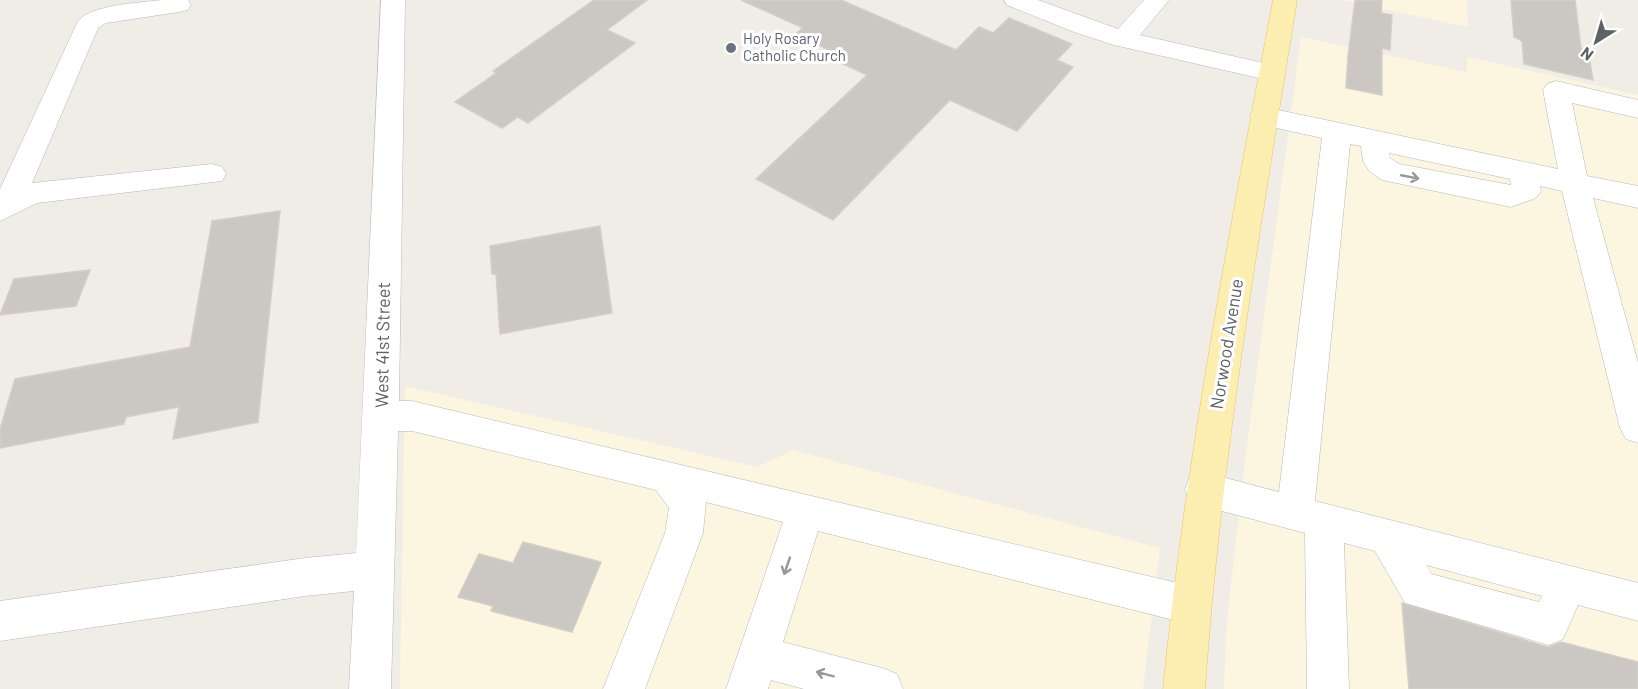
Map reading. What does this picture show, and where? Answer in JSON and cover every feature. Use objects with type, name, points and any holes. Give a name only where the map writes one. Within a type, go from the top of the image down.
[{"type":"main road","name":"Norwood Avenue","points":[[1184,689],[1190,605],[1203,489],[1285,0]]},
{"type":"street","name":"West 41st Street","points":[[370,689],[381,416],[393,0]]},
{"type":"street","points":[[1016,0],[1083,27],[1123,39],[1272,73]]},
{"type":"street","points":[[1123,39],[1157,0]]},
{"type":"street","points":[[4,207],[87,26],[93,19],[179,5]]},
{"type":"street","points":[[1638,109],[1556,90],[1575,185],[1638,429]]},
{"type":"street","points":[[1264,116],[1374,141],[1376,161],[1381,168],[1392,173],[1511,196],[1526,190],[1523,173],[1638,197]]},
{"type":"street","points":[[1328,689],[1310,516],[1337,132]]},
{"type":"street","points":[[4,207],[33,193],[212,174]]},
{"type":"street","points":[[381,416],[412,416],[667,476],[1190,605]]},
{"type":"street","points":[[624,689],[684,534],[688,504],[667,476]]},
{"type":"street","points":[[1203,489],[1387,537],[1419,590],[1549,625],[1568,584],[1638,602]]},
{"type":"street","points":[[806,510],[752,673],[882,689]]},
{"type":"street","points":[[0,621],[306,577],[375,570]]},
{"type":"shaded area","points":[[1342,0],[1467,0],[1468,27]]},
{"type":"shaded area","points":[[1301,37],[1466,72],[1468,57],[1638,95],[1638,689],[1224,689],[1227,619],[1247,445]]},
{"type":"shaded area","points":[[405,386],[757,467],[793,450],[1160,548],[1143,689],[400,689]]},
{"type":"building","points":[[594,0],[647,0],[607,30],[635,43],[528,123],[518,117],[502,128],[455,102],[496,73],[493,71]]},
{"type":"building","points":[[741,0],[841,0],[956,50],[979,27],[993,33],[1009,18],[1072,44],[1057,60],[1073,67],[1017,131],[950,100],[833,220],[756,179],[867,75],[824,55],[829,50],[795,34],[803,28]]},
{"type":"building","points":[[1355,0],[1382,0],[1381,13],[1392,15],[1390,50],[1382,48],[1382,95],[1346,88]]},
{"type":"building","points":[[1511,0],[1575,0],[1581,48],[1588,50],[1593,80],[1524,64],[1522,41],[1514,37]]},
{"type":"building","points":[[280,211],[258,422],[173,439],[179,407],[126,417],[124,424],[0,448],[0,429],[15,379],[190,347],[212,221]]},
{"type":"building","points":[[600,226],[612,313],[500,334],[496,274],[492,274],[490,246]]},
{"type":"building","points":[[90,270],[76,306],[0,315],[14,279]]},
{"type":"building","points":[[523,542],[601,562],[572,632],[491,611],[493,606],[458,597],[479,554],[513,563]]},
{"type":"building","points":[[1402,603],[1548,647],[1561,642],[1638,662],[1638,689],[1409,689]]},
{"type":"place","name":"Holy Rosary Catholic Church","points":[[731,48]]}]
